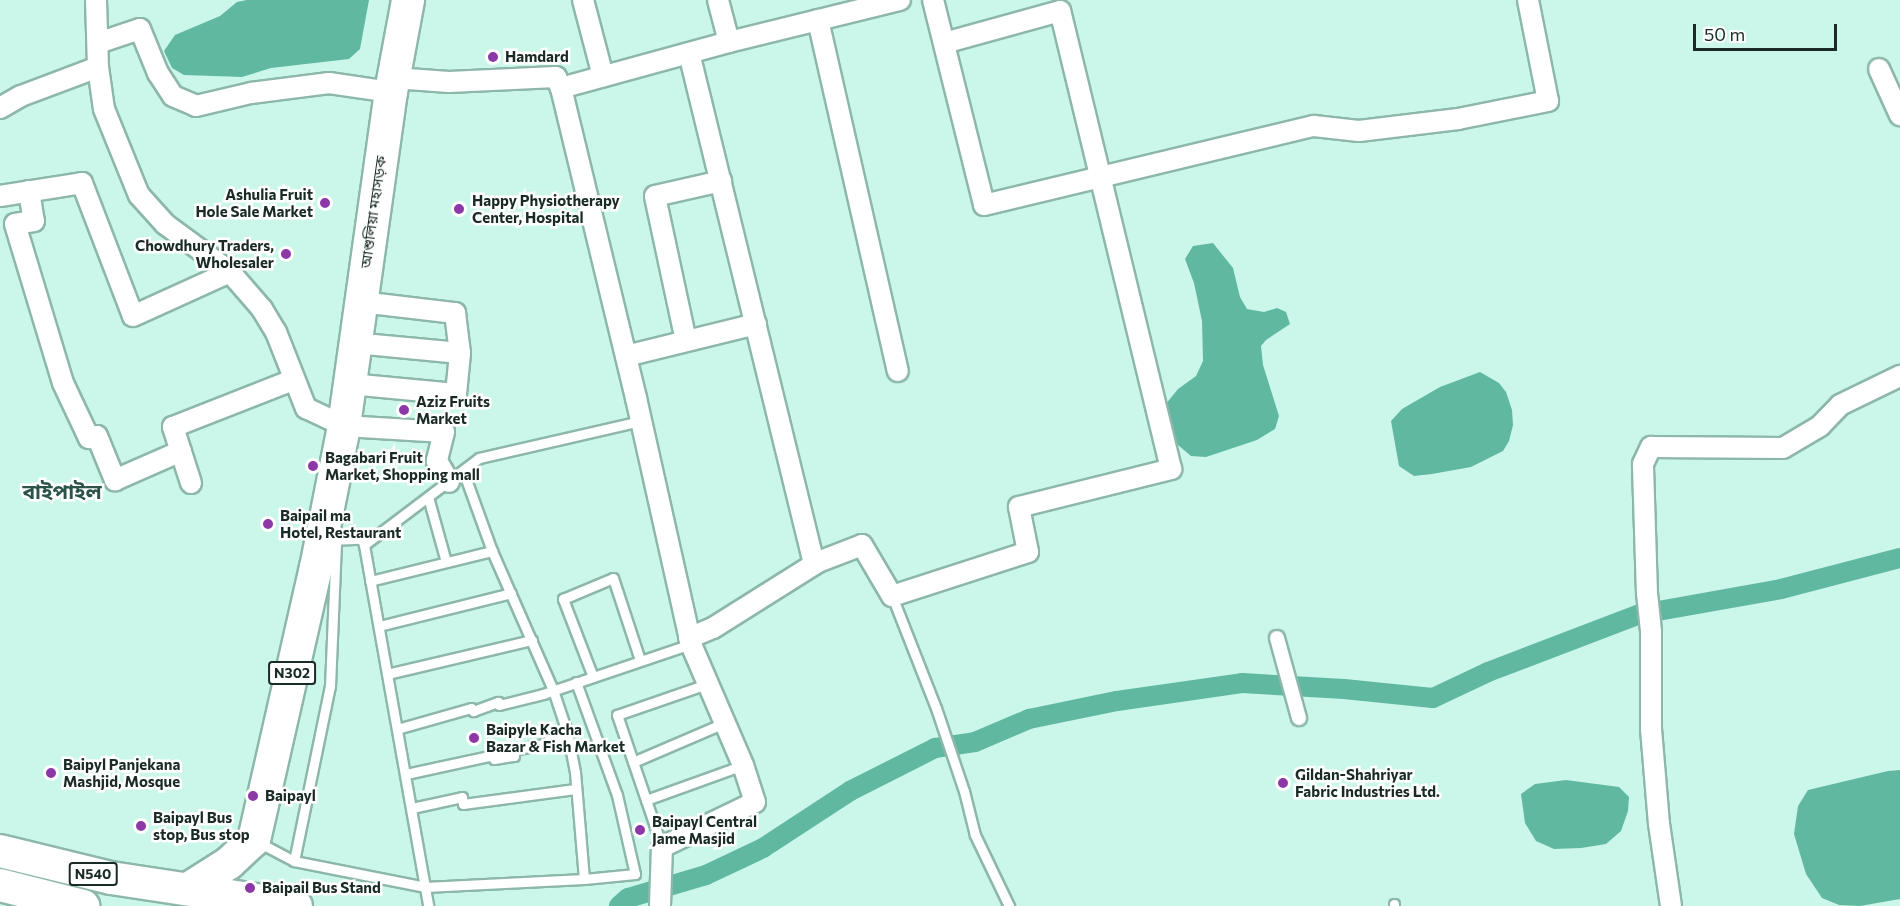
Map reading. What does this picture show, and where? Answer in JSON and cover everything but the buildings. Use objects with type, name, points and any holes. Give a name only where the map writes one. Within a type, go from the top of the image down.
[{"type":"highway","name":"আশুলিয়া মহাসড়ক","points":[[344,426],[392,85],[408,0]]},
{"type":"highway","name":"N302","points":[[254,840],[329,540],[344,426]]},
{"type":"highway","points":[[188,889],[229,863],[254,840]]},
{"type":"highway","name":"N540","points":[[0,851],[111,878],[296,906]]},
{"type":"highway","name":"N540","points":[[0,885],[83,906]]},
{"type":"street","points":[[96,0],[98,67],[104,109],[139,195],[165,224],[230,272],[262,309],[276,332],[293,380],[306,408],[344,426],[444,432],[437,461],[456,476]]},
{"type":"street","points":[[583,0],[603,76]]},
{"type":"street","points":[[718,0],[729,42]]},
{"type":"street","points":[[561,88],[818,20],[846,6],[900,0]]},
{"type":"street","points":[[933,0],[984,205],[1314,126],[1359,131],[1458,119],[1548,101],[1528,0]]},
{"type":"street","points":[[690,641],[814,564],[862,545],[892,596],[1028,552],[1019,507],[1171,469],[1060,11],[944,43]]},
{"type":"street","points":[[818,20],[898,371]]},
{"type":"street","points":[[98,43],[140,28],[158,73],[173,96],[196,106],[250,93],[329,83],[392,85],[556,77],[561,88],[626,356],[690,641],[743,765],[755,802],[662,847],[660,906]]},
{"type":"street","points":[[689,53],[814,564]]},
{"type":"street","points":[[0,108],[21,96],[98,67]]},
{"type":"street","points":[[1878,69],[1900,115]]},
{"type":"street","points":[[686,341],[655,196],[721,181]]},
{"type":"street","points":[[0,196],[82,183],[133,316],[230,272]]},
{"type":"street","points":[[29,191],[34,221],[15,224],[63,383],[89,438],[97,436],[115,480],[181,451]]},
{"type":"street","points":[[350,384],[456,394],[460,353],[455,313],[361,302]]},
{"type":"street","points":[[626,356],[756,324]]},
{"type":"street","points":[[355,343],[460,353]]},
{"type":"street","points":[[1671,906],[1659,824],[1651,729],[1651,631],[1647,594],[1643,464],[1651,447],[1783,448],[1820,426],[1840,405],[1900,376]]},
{"type":"street","points":[[191,483],[173,427],[293,380]]},
{"type":"street","points":[[1276,638],[1299,718]]},
{"type":"lane","points":[[364,545],[479,458],[641,421]]},
{"type":"lane","points":[[456,476],[532,640],[553,690],[568,735],[584,879]]},
{"type":"lane","points":[[428,497],[446,562]]},
{"type":"lane","points":[[294,861],[330,686],[329,540],[362,539],[428,906]]},
{"type":"lane","points":[[369,580],[492,551]]},
{"type":"lane","points":[[592,677],[563,599],[613,578],[640,660]]},
{"type":"lane","points":[[379,626],[511,593]]},
{"type":"lane","points":[[892,596],[936,708],[955,771],[964,791],[975,835],[1009,906]]},
{"type":"lane","points":[[387,674],[532,640]]},
{"type":"lane","points":[[397,729],[471,708],[473,711],[489,708],[489,705],[498,702],[498,705],[553,690],[690,641]]},
{"type":"lane","points":[[254,840],[294,861],[425,887],[584,879],[635,874],[617,795],[576,682]]},
{"type":"lane","points":[[662,847],[617,715],[707,684]]},
{"type":"lane","points":[[633,762],[724,723]]},
{"type":"lane","points":[[406,774],[493,754],[494,759],[514,756],[513,750],[550,743],[550,739],[568,735]]},
{"type":"lane","points":[[646,800],[743,765]]},
{"type":"lane","points":[[412,808],[462,797],[463,804],[575,789]]},
{"type":"shaded area","points":[[247,0],[369,0],[360,49],[349,59],[271,68],[242,77],[184,75],[172,68],[164,51],[175,35],[220,16],[237,2]]},
{"type":"shaded area","points":[[1213,243],[1233,268],[1240,297],[1247,309],[1264,312],[1277,308],[1286,312],[1290,324],[1261,346],[1263,365],[1279,416],[1275,429],[1257,440],[1206,457],[1191,456],[1178,445],[1167,420],[1165,405],[1178,389],[1196,376],[1203,361],[1202,321],[1194,283],[1185,259],[1193,246]]},
{"type":"shaded area","points":[[1480,372],[1499,383],[1506,392],[1512,410],[1513,425],[1509,441],[1503,451],[1471,467],[1432,474],[1414,476],[1399,466],[1391,421],[1402,409],[1440,387]]},
{"type":"shaded area","points":[[1900,770],[1900,899],[1860,906],[1839,905],[1822,898],[1806,874],[1794,834],[1798,806],[1808,790]]},
{"type":"shaded area","points":[[1566,780],[1619,787],[1629,797],[1628,811],[1621,831],[1606,844],[1554,849],[1536,841],[1525,823],[1521,794],[1535,784]]},
{"type":"waterway","points":[[1658,611],[1781,589],[1900,558]]},
{"type":"waterway","points":[[619,906],[628,898],[706,875],[763,848],[850,791],[935,748],[975,742],[1029,719],[1117,701],[1242,683],[1344,689],[1433,698],[1488,672],[1640,614]]},
{"type":"place","name":"Hamdard","points":[[493,57]]},
{"type":"place","name":"Ashulia Fruit Hole Sale Market","points":[[325,203]]},
{"type":"place","name":"Happy Physiotherapy Center, Hospital","points":[[459,209]]},
{"type":"place","name":"Chowdhury Traders, Wholesaler","points":[[286,254]]},
{"type":"place","name":"Aziz Fruits Market","points":[[404,410]]},
{"type":"place","name":"Bagabari Fruit Market, Shopping mall","points":[[313,466]]},
{"type":"place","name":"Baipail ma Hotel, Restaurant","points":[[268,524]]},
{"type":"place","name":"Baipyle Kacha Bazar & Fish Market","points":[[474,738]]},
{"type":"place","name":"Baipyl Panjekana Mashjid, Mosque","points":[[51,773]]},
{"type":"place","name":"Gildan-Shahriyar Fabric Industries Ltd.","points":[[1283,783]]},
{"type":"place","name":"Baipayl","points":[[253,796]]},
{"type":"place","name":"Baipayl Bus stop, Bus stop","points":[[141,826]]},
{"type":"place","name":"Baipayl Central Jame Masjid","points":[[640,830]]},
{"type":"place","name":"Baipail Bus Stand","points":[[250,888]]},
{"type":"district","name":"বাইপাইল","points":[[62,491]]}]
